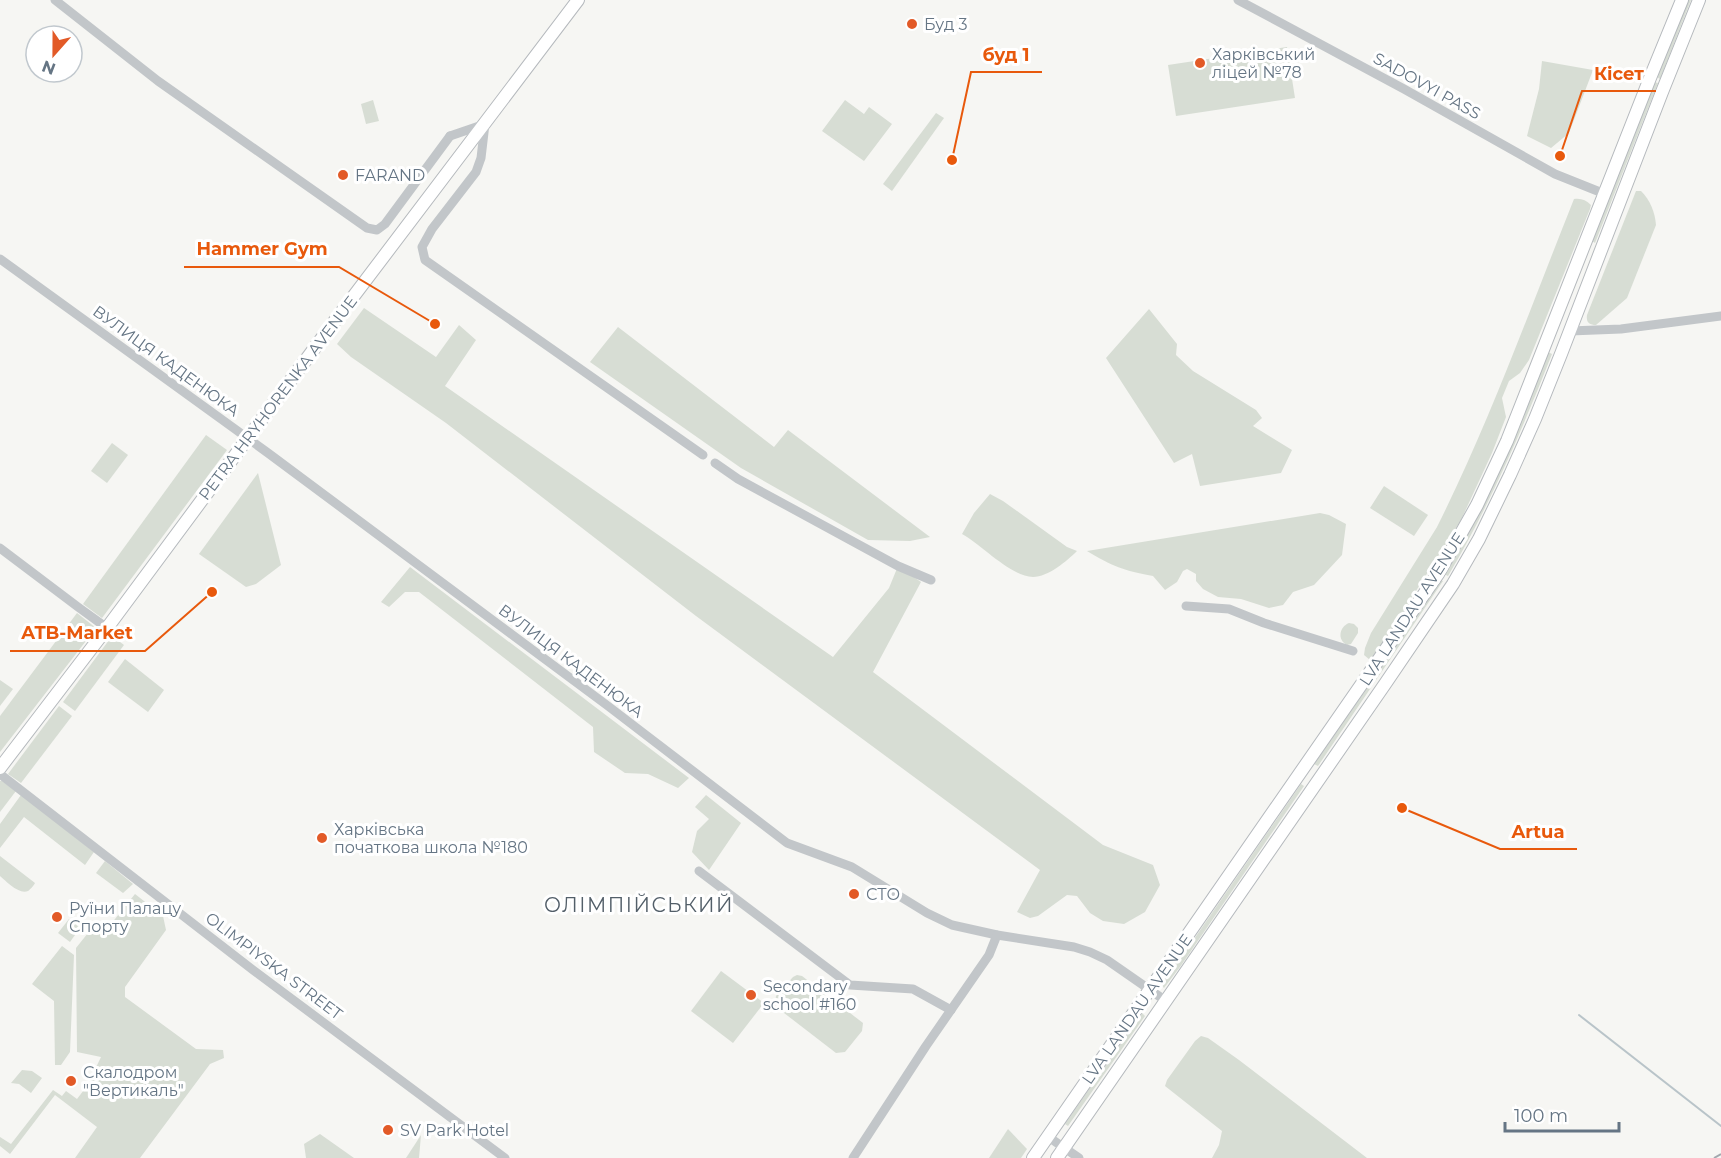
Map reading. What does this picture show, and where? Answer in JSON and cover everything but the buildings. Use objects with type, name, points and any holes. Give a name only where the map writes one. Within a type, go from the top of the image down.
[{"type":"main road","name":"PETRA HRYHORENKA АVENUE","points":[[0,768],[578,0]]},
{"type":"main road","name":"LVA LANDAU AVENUE","points":[[1033,1158],[1432,584],[1456,544],[1507,441],[1682,0]]},
{"type":"main road","name":"LVA LANDAU AVENUE","points":[[1060,1153],[1426,624],[1479,539],[1523,449],[1699,0]]},
{"type":"main road","points":[[1584,246],[1600,252]]},
{"type":"main road","points":[[1553,324],[1570,331]]},
{"type":"main road","points":[[1302,771],[1318,781]]},
{"type":"street","points":[[55,0],[158,81],[367,228],[377,230],[385,224],[450,136],[485,124],[481,158],[476,172],[432,229],[422,247],[425,260],[703,455]]},
{"type":"street","name":"SADOVYI PASS","points":[[1238,0],[1404,89],[1554,174],[1605,194]]},
{"type":"street","points":[[450,136],[462,137],[477,150],[481,158]]},
{"type":"street","name":"ВУЛИЦЯ КАДЕНЮКА","points":[[0,259],[248,438],[625,719],[786,843],[852,867],[927,913],[946,922],[997,935],[1074,947],[1090,952],[1107,960],[1166,1001]]},
{"type":"street","points":[[1570,331],[1621,329],[1721,316]]},
{"type":"street","points":[[715,464],[738,479],[898,566],[931,580]]},
{"type":"street","points":[[0,548],[107,628]]},
{"type":"street","points":[[1186,606],[1229,609],[1264,623],[1353,651]]},
{"type":"street","name":"OLIMPIYSKA STREET","points":[[0,774],[253,970],[505,1158]]},
{"type":"street","points":[[699,871],[850,985],[913,989],[951,1010]]},
{"type":"street","points":[[853,1158],[989,955],[997,935]]},
{"type":"street","points":[[1047,1136],[1060,1153],[1079,1158]]},
{"type":"shaded area","points":[[1687,0],[1691,0],[1660,79],[1657,77]]},
{"type":"shaded area","points":[[1287,47],[1295,98],[1176,116],[1168,65]]},
{"type":"shaded area","points":[[1542,61],[1593,70],[1569,133],[1551,148],[1527,136],[1539,89]]},
{"type":"shaded area","points":[[1654,82],[1658,83],[1595,243],[1592,241]]},
{"type":"shaded area","points":[[373,100],[379,121],[366,124],[361,104]]},
{"type":"shaded area","points":[[845,100],[864,114],[869,107],[892,124],[864,161],[822,131]]},
{"type":"shaded area","points":[[936,113],[944,118],[892,191],[883,184]]},
{"type":"shaded area","points":[[1636,191],[1641,191],[1649,202],[1656,225],[1627,298],[1596,325],[1588,323],[1587,315]]},
{"type":"shaded area","points":[[1574,199],[1587,202],[1591,205],[1590,209],[1529,360],[1520,373],[1509,381],[1502,398],[1506,417],[1492,453],[1461,520],[1370,660],[1364,655],[1371,633],[1437,527],[1456,487],[1509,364]]},
{"type":"shaded area","points":[[364,308],[436,357],[459,325],[476,340],[445,386],[833,657],[889,588],[898,566],[921,582],[873,672],[1103,845],[1153,865],[1160,885],[1145,912],[1124,924],[1103,921],[1090,913],[1077,896],[1067,895],[1038,916],[1030,918],[1017,912],[1040,870],[696,616],[446,423],[351,357],[337,344]]},
{"type":"shaded area","points":[[1149,309],[1177,344],[1176,355],[1193,371],[1256,410],[1262,418],[1253,426],[1292,450],[1281,473],[1200,486],[1192,454],[1174,463],[1106,358]]},
{"type":"shaded area","points":[[618,327],[774,447],[788,430],[930,537],[910,541],[868,540],[741,468],[590,362]]},
{"type":"shaded area","points":[[1548,352],[1552,354],[1517,439],[1478,522],[1448,576],[1444,574],[1509,448]]},
{"type":"shaded area","points":[[206,435],[227,450],[102,618],[83,604]]},
{"type":"shaded area","points":[[112,443],[128,455],[107,483],[91,471]]},
{"type":"shaded area","points":[[258,473],[281,565],[256,584],[246,587],[199,554]]},
{"type":"shaded area","points":[[1384,486],[1428,515],[1414,536],[1370,508]]},
{"type":"shaded area","points":[[990,494],[1067,547],[1077,551],[1057,568],[1039,576],[1024,575],[1006,566],[962,534],[974,513]]},
{"type":"shaded area","points":[[1320,513],[1346,524],[1342,555],[1314,585],[1293,592],[1283,605],[1269,608],[1241,599],[1218,597],[1203,589],[1196,581],[1196,574],[1187,569],[1183,571],[1177,582],[1165,590],[1153,576],[1118,567],[1087,551]]},
{"type":"shaded area","points":[[410,567],[689,778],[678,788],[648,774],[625,773],[594,752],[593,727],[419,592],[405,592],[389,607],[381,602]]},
{"type":"shaded area","points":[[1440,580],[1443,581],[1318,766],[1314,764],[1370,684]]},
{"type":"shaded area","points":[[77,613],[96,628],[0,752],[0,716]]},
{"type":"shaded area","points":[[1349,623],[1358,628],[1358,633],[1351,644],[1347,645],[1340,634],[1343,627]]},
{"type":"shaded area","points":[[112,636],[124,645],[75,711],[63,702]]},
{"type":"shaded area","points":[[125,659],[164,690],[148,712],[108,682]]},
{"type":"shaded area","points":[[0,680],[13,689],[0,706]]},
{"type":"shaded area","points":[[59,706],[72,716],[21,783],[8,774]]},
{"type":"shaded area","points":[[0,781],[16,791],[0,812]]},
{"type":"shaded area","points":[[1301,784],[1304,786],[1164,988],[1163,984]]},
{"type":"shaded area","points":[[21,795],[94,852],[85,865],[24,817],[0,848],[0,824]]},
{"type":"shaded area","points":[[706,795],[741,823],[709,870],[692,852],[697,831],[709,819],[695,807]]},
{"type":"shaded area","points":[[0,856],[35,883],[29,890],[21,891],[0,876]]},
{"type":"shaded area","points":[[105,861],[133,884],[123,893],[96,873]]},
{"type":"shaded area","points":[[135,894],[163,916],[166,930],[125,987],[125,997],[196,1049],[223,1050],[224,1058],[210,1064],[140,1158],[75,1158],[97,1127],[55,1095],[10,1154],[0,1146],[0,1137],[11,1144],[53,1090],[62,1096],[66,1091],[77,1099],[87,1086],[101,1057],[77,1052],[76,948],[88,933],[103,934]]},
{"type":"shaded area","points":[[69,919],[80,928],[70,942],[58,933]]},
{"type":"shaded area","points":[[62,946],[74,955],[70,1052],[61,1065],[55,1065],[54,1001],[32,984]]},
{"type":"shaded area","points":[[721,971],[764,1003],[733,1043],[691,1011]]},
{"type":"shaded area","points":[[797,975],[802,976],[863,1023],[862,1031],[845,1052],[836,1053],[775,1006],[776,996]]},
{"type":"shaded area","points":[[1142,1013],[1145,1016],[1068,1126],[1065,1124]]},
{"type":"shaded area","points":[[1201,1036],[1208,1038],[1239,1060],[1367,1158],[1212,1158],[1219,1145],[1222,1131],[1165,1086],[1195,1041]]},
{"type":"shaded area","points":[[22,1070],[32,1071],[42,1078],[31,1093],[19,1084],[11,1083]]},
{"type":"shaded area","points":[[1008,1129],[1027,1149],[1021,1158],[989,1158]]},
{"type":"shaded area","points":[[320,1134],[354,1158],[306,1158],[304,1144]]},
{"type":"shaded area","points":[[421,1135],[419,1158],[406,1158]]},
{"type":"waterway","points":[[1579,1015],[1721,1126]]},
{"type":"railway","points":[[1714,1158],[1721,1154]]},
{"type":"place","name":"Буд 3","points":[[912,24]]},
{"type":"place","name":"Харківський ліцей №78","points":[[1200,63]]},
{"type":"place","name":"Кісет","points":[[1560,156]]},
{"type":"place","name":"буд 1","points":[[952,160]]},
{"type":"place","name":"FARAND","points":[[343,175]]},
{"type":"place","name":"Hammer Gym","points":[[435,324]]},
{"type":"place","name":"ATB-Market","points":[[212,592]]},
{"type":"place","name":"Artua","points":[[1402,808]]},
{"type":"place","name":"Харківська початкова школа №180","points":[[322,838]]},
{"type":"place","name":"СТО","points":[[854,894]]},
{"type":"place","name":"Руїни Палацу Спорту","points":[[57,917]]},
{"type":"place","name":"Secondary school #160","points":[[751,995]]},
{"type":"place","name":"Скалодром \"Вертикаль\"","points":[[71,1081]]},
{"type":"place","name":"SV Park Hotel","points":[[388,1130]]},
{"type":"district","name":"ОЛІМПІЙСЬКИЙ","points":[[639,905]]}]
